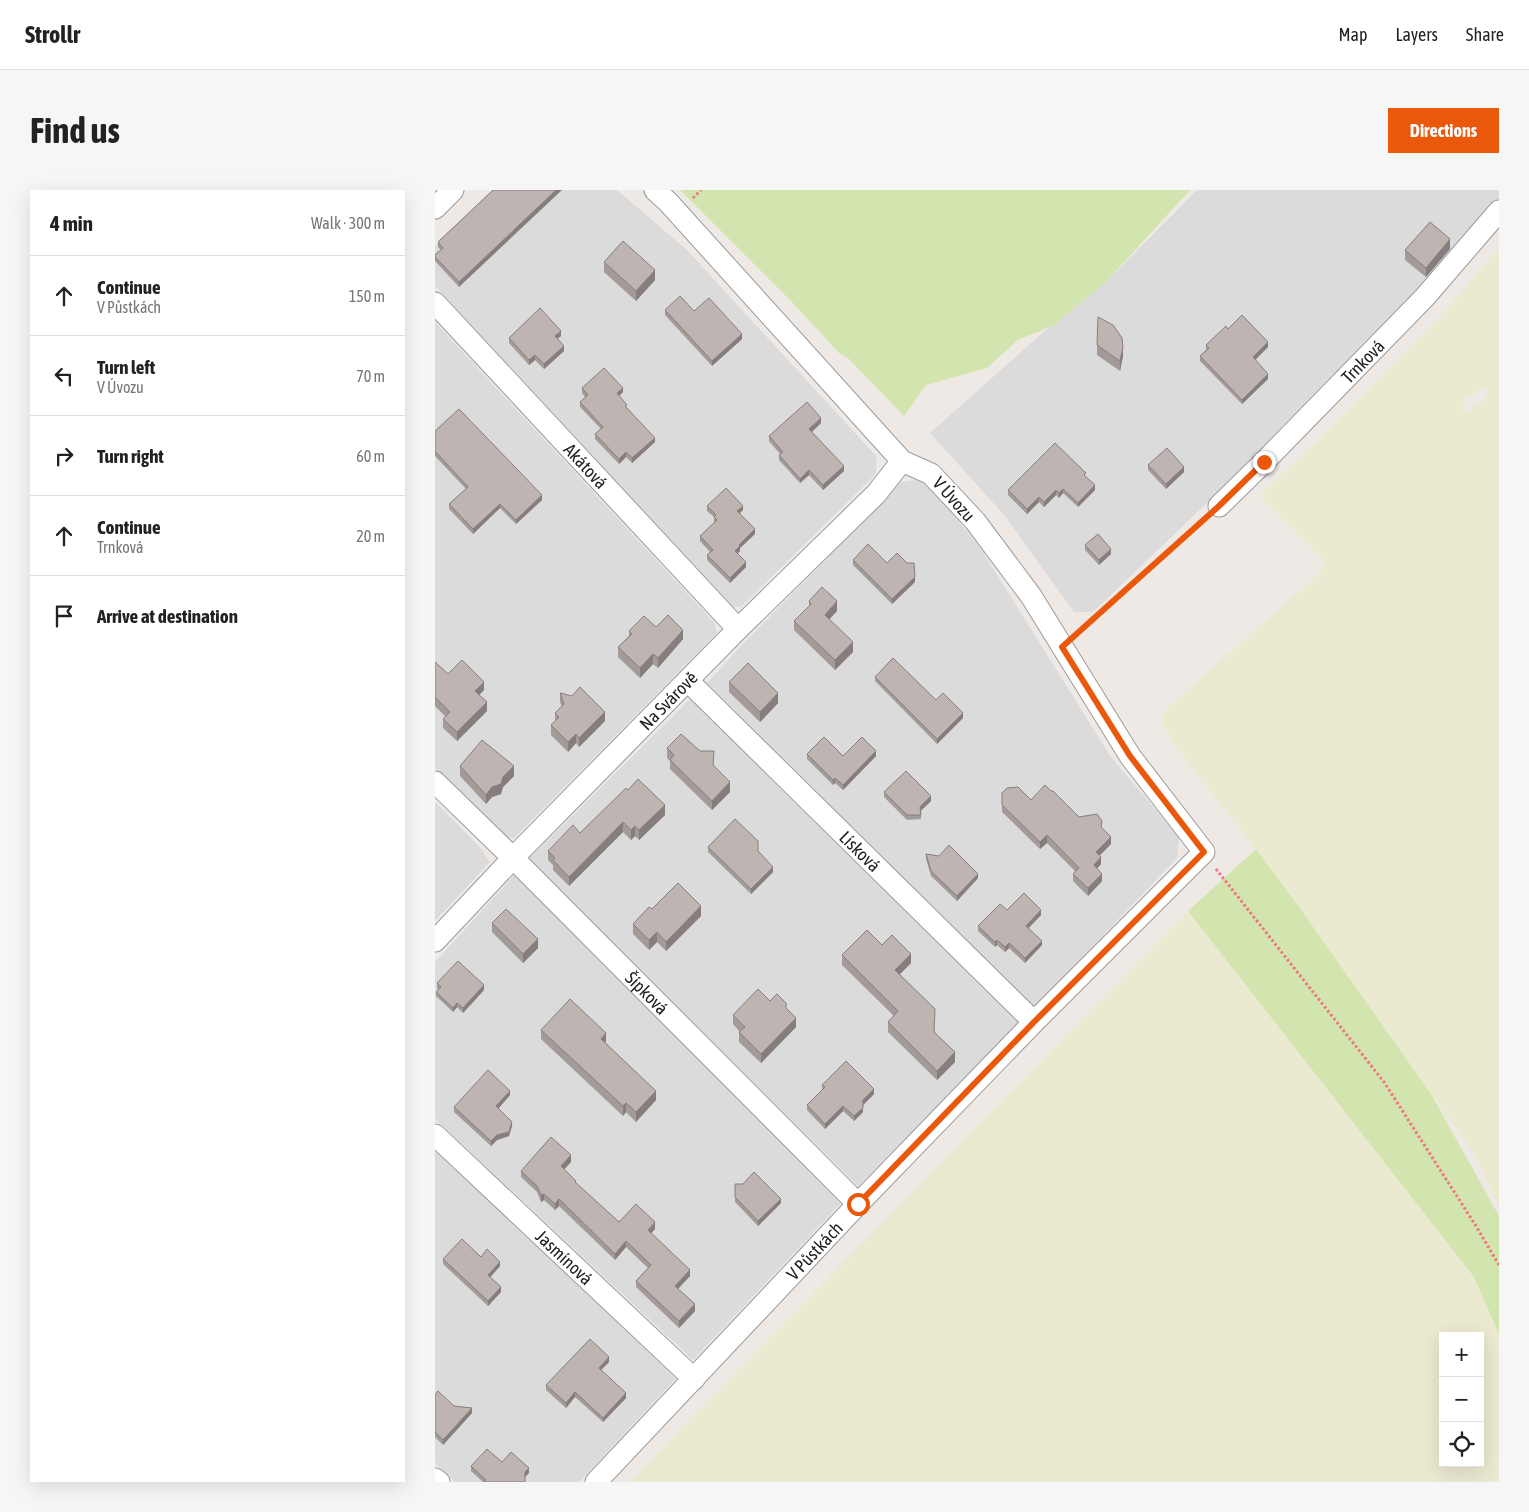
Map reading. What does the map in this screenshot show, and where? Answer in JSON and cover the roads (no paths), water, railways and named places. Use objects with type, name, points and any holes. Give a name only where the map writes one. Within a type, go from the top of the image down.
[{"type":"street","points":[[435,208],[453,190]]},
{"type":"street","name":"V Úvozu","points":[[655,190],[668,202],[902,461],[931,474],[975,521],[1031,596],[1130,756],[1204,852]]},
{"type":"street","name":"Trnková","points":[[1219,506],[1425,297],[1499,211]]},
{"type":"street","name":"Akátová","points":[[435,304],[738,629]]},
{"type":"street","name":"Na Svárově","points":[[435,941],[513,858],[738,629],[876,494],[902,461]]},
{"type":"street","name":"Lísková","points":[[688,681],[1034,1022]]},
{"type":"street","name":"Šípková","points":[[435,782],[858,1204]]},
{"type":"street","name":"V Půstkách","points":[[596,1482],[858,1204],[1034,1022],[1204,852]]},
{"type":"street","name":"Jasmínová","points":[[435,1135],[694,1379]]},
{"type":"street","points":[[435,1479],[439,1482]]}]
